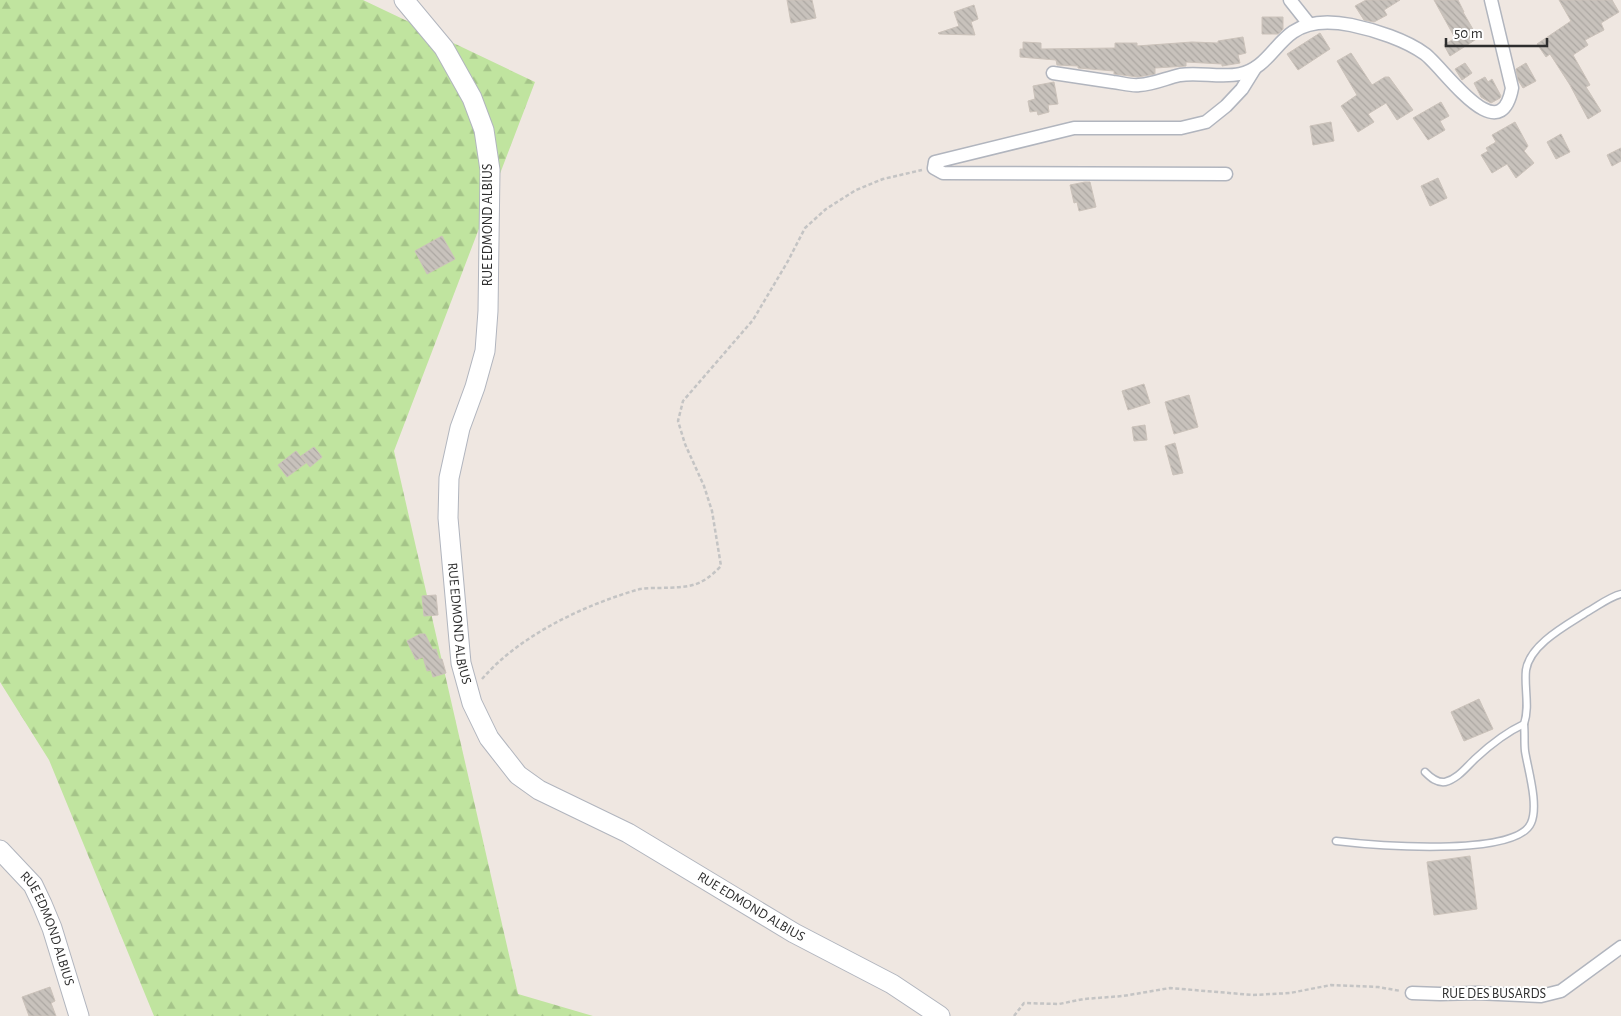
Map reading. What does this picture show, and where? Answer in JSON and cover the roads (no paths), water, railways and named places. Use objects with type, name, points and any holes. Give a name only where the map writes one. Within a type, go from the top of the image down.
[{"type":"main road","name":"RUE EDMOND ALBIUS","points":[[404,0],[444,48],[472,98],[484,130],[490,170],[488,311],[485,351],[460,428],[449,478],[448,518],[462,663],[472,703],[489,738],[518,775],[538,790],[628,833],[794,933],[892,984],[940,1016]]},
{"type":"main road","name":"RUE EDMOND ALBIUS","points":[[0,850],[32,885],[42,904],[52,928],[79,1016]]},
{"type":"street","points":[[1290,0],[1309,24]]},
{"type":"street","points":[[1053,74],[1137,85],[1158,82],[1180,75],[1241,74],[1267,60],[1292,32],[1321,21],[1352,25],[1391,36],[1425,54],[1472,102],[1486,112],[1499,110],[1509,102],[1512,88],[1491,0]]},
{"type":"street","points":[[1226,174],[943,173],[935,165],[1074,128],[1181,128],[1206,122],[1226,106],[1242,89],[1255,68]]},
{"type":"street","name":"RUE DES BUSARDS","points":[[1412,993],[1476,993],[1516,996],[1551,994],[1561,991],[1621,947]]},
{"type":"lane","points":[[1336,841],[1366,845],[1436,847],[1494,842],[1521,835],[1531,824],[1533,816],[1533,798],[1525,749],[1524,724],[1528,706],[1526,668],[1540,645],[1609,598],[1621,594]]},
{"type":"lane","points":[[1425,772],[1438,782],[1445,782],[1454,778],[1476,758],[1514,729],[1524,724]]}]
